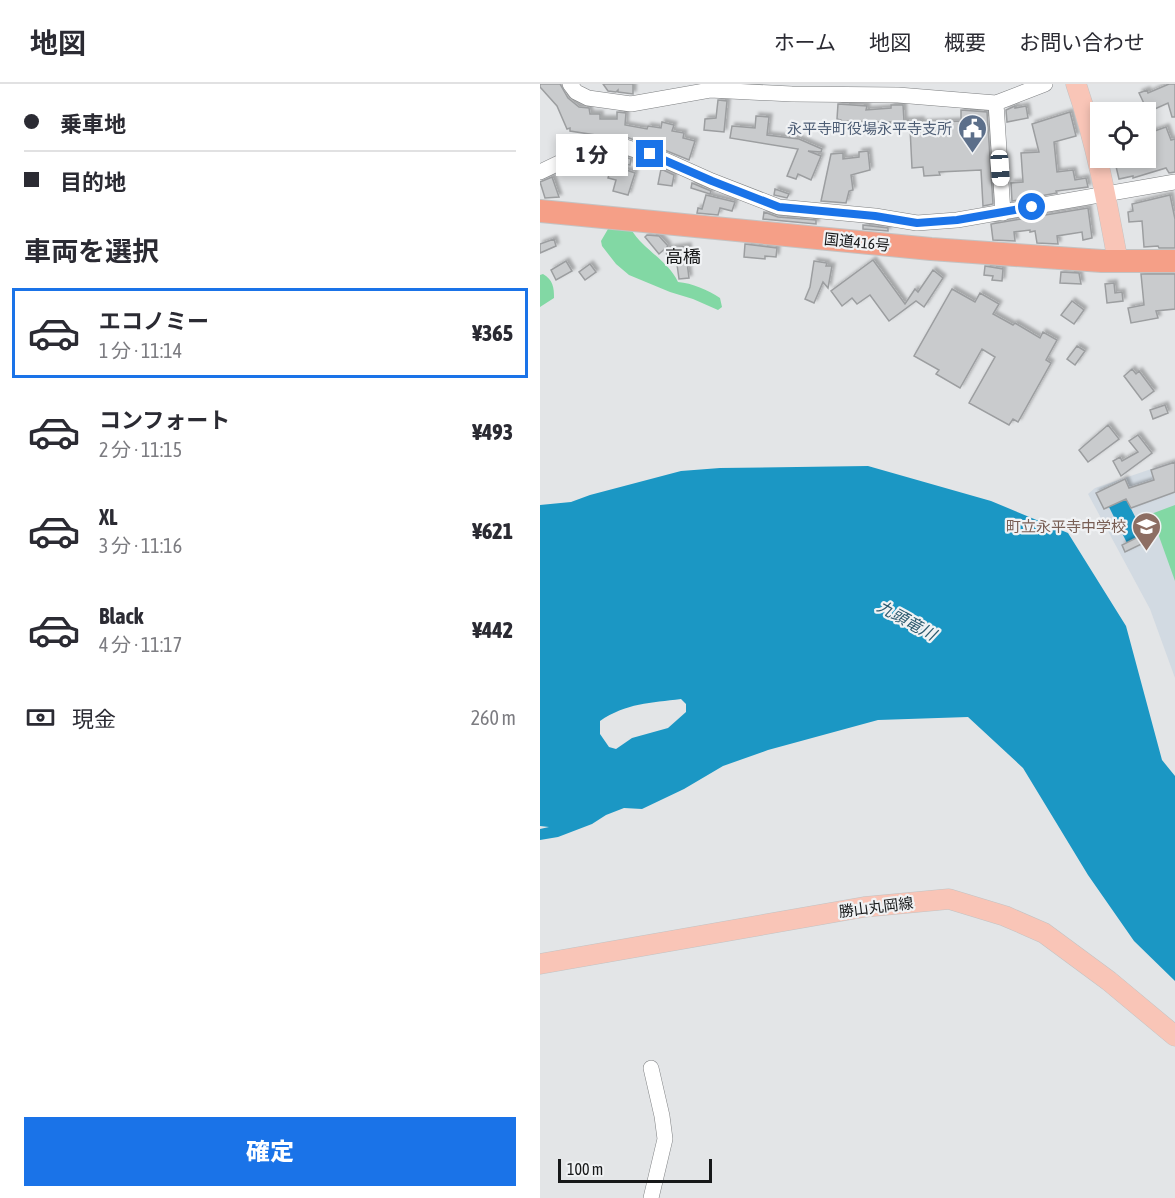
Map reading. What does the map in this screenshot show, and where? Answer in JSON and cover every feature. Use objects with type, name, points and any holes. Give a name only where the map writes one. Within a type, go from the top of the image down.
[{"type":"highway","name":"国道416号","points":[[540,211],[931,249],[1118,262],[1175,261]]},
{"type":"main road","points":[[1076,84],[1087,116],[1106,194],[1118,262]]},
{"type":"main road","name":"勝山丸岡線","points":[[540,964],[864,907],[949,899],[1005,916],[1044,933],[1109,981],[1175,1036]]},
{"type":"street","points":[[570,84],[576,92],[588,99],[631,104],[710,90],[898,95],[996,103],[1045,84]]},
{"type":"street","points":[[996,103],[1003,213]]},
{"type":"street","points":[[540,172],[586,150],[605,146],[623,146],[665,160],[779,207],[875,216],[917,223],[1003,213],[1175,182]]},
{"type":"street","points":[[651,1068],[665,1139],[651,1198]]},
{"type":"shaded area","name":"町立永平寺中学校","points":[[1175,461],[1175,678],[1150,609],[1088,494],[1095,488]]},
{"type":"green space","points":[[608,229],[631,229],[642,243],[668,267],[678,282],[694,285],[715,295],[720,298],[722,307],[718,310],[629,275],[616,264],[602,246],[601,241]]},
{"type":"green space","points":[[543,274],[552,284],[554,298],[540,307],[540,275]]},
{"type":"green space","points":[[1175,505],[1175,581],[1151,514]]},
{"type":"water","name":"九頭竜川","points":[[868,466],[991,501],[1068,533],[1126,626],[1162,760],[1175,776],[1175,981],[1134,941],[1088,875],[1023,768],[968,717],[878,720],[768,750],[723,766],[684,789],[642,809],[624,808],[558,837],[540,840],[540,829],[549,827],[540,826],[540,505],[571,502],[681,471],[720,468]],"holes":[[[681,699],[686,704],[686,712],[668,728],[632,738],[616,749],[609,747],[600,734],[600,721],[629,707]]]},
{"type":"water","points":[[1126,499],[1144,534],[1127,543],[1109,507]]},
{"type":"building","points":[[540,84],[560,84],[568,98],[579,107],[589,108],[590,114],[600,114],[600,119],[617,119],[617,112],[626,113],[625,125],[647,129],[648,126],[661,128],[662,122],[674,125],[672,131],[684,133],[683,138],[695,141],[689,160],[662,149],[663,146],[646,144],[626,137],[570,131],[557,106],[540,87]]},
{"type":"building","points":[[603,84],[633,84],[633,94],[618,92],[618,90],[608,91]]},
{"type":"building","points":[[1169,84],[1175,84],[1175,117],[1172,117],[1168,103],[1156,108],[1156,102],[1143,102],[1139,93],[1147,90],[1148,93]]},
{"type":"building","points":[[718,100],[727,101],[724,132],[704,130],[705,119],[716,118]]},
{"type":"building","points":[[838,104],[867,106],[866,110],[903,105],[904,121],[921,120],[921,123],[961,121],[961,110],[987,112],[993,204],[983,206],[981,170],[939,172],[940,175],[924,176],[923,167],[912,168],[910,128],[891,127],[891,122],[841,121],[837,119]]},
{"type":"building","points":[[1015,106],[1015,108],[1026,106],[1028,118],[1007,122],[1006,110]]},
{"type":"building","points":[[1070,112],[1076,136],[1054,142],[1057,172],[1073,170],[1075,180],[1086,178],[1088,187],[1056,191],[1057,193],[1012,201],[1011,183],[1023,182],[1021,153],[1039,152],[1032,124]]},
{"type":"building","points":[[756,116],[769,117],[767,135],[799,139],[822,149],[821,152],[808,151],[821,156],[811,180],[798,174],[796,179],[787,176],[798,149],[730,138],[732,126],[755,128]]},
{"type":"building","points":[[1166,127],[1171,140],[1175,139],[1175,172],[1169,173],[1166,168],[1133,178],[1133,176],[1119,179],[1116,168],[1156,168],[1156,130]]},
{"type":"building","points":[[868,151],[870,170],[851,175],[853,190],[849,191],[846,203],[821,201],[831,154],[843,153],[843,159],[859,157],[859,152]]},
{"type":"building","points":[[603,156],[621,156],[631,159],[630,165],[602,159]]},
{"type":"building","points":[[612,165],[635,173],[628,195],[613,191],[616,180],[608,178]]},
{"type":"building","points":[[661,169],[674,175],[672,186],[658,184]]},
{"type":"building","points":[[552,177],[559,197],[545,198],[540,182]]},
{"type":"building","points":[[692,183],[711,191],[710,194],[691,188]]},
{"type":"building","points":[[775,189],[789,194],[787,198],[774,195]]},
{"type":"building","points":[[706,195],[735,202],[732,211],[720,208],[718,215],[697,213],[698,208],[702,209]]},
{"type":"building","points":[[1170,195],[1175,219],[1175,248],[1144,247],[1142,221],[1129,222],[1128,212],[1133,211],[1132,204]]},
{"type":"building","points":[[1088,208],[1092,238],[1083,240],[1082,232],[1057,236],[1058,244],[1037,243],[1035,231],[1030,232],[1030,230],[1014,232],[1015,241],[993,240],[991,224]]},
{"type":"building","points":[[764,212],[778,217],[816,220],[816,224],[763,219]]},
{"type":"building","points":[[863,225],[888,228],[888,231],[863,229]]},
{"type":"building","points":[[647,235],[659,236],[668,246],[659,254],[645,237]]},
{"type":"building","points":[[554,239],[556,246],[540,253],[540,244]]},
{"type":"building","points":[[745,244],[777,248],[776,257],[765,256],[765,259],[744,257]]},
{"type":"building","points":[[688,246],[689,278],[679,279],[676,257],[667,258],[666,249]]},
{"type":"building","points":[[873,260],[905,304],[915,289],[918,292],[933,270],[943,278],[924,307],[916,301],[889,321],[870,295],[857,304],[852,298],[842,306],[831,291]]},
{"type":"building","points":[[566,261],[572,271],[556,280],[551,270]]},
{"type":"building","points":[[814,261],[832,266],[828,288],[823,282],[814,303],[805,299],[810,287]]},
{"type":"building","points":[[590,264],[596,272],[585,280],[579,272]]},
{"type":"building","points":[[985,266],[1003,269],[1002,281],[992,280],[993,276],[984,275]]},
{"type":"building","points":[[1061,272],[1079,273],[1081,284],[1060,283]]},
{"type":"building","points":[[1141,274],[1175,274],[1175,309],[1156,311],[1158,318],[1131,323],[1128,308],[1144,305]]},
{"type":"building","points":[[1114,283],[1115,293],[1122,292],[1123,301],[1107,303],[1105,284]]},
{"type":"building","points":[[952,289],[975,302],[980,293],[999,304],[993,314],[1013,325],[1015,323],[1040,338],[1043,332],[1057,340],[1046,360],[1051,363],[1018,422],[1013,419],[1009,425],[969,403],[995,357],[982,349],[960,388],[936,374],[939,370],[914,356]]},
{"type":"building","points":[[1072,301],[1084,310],[1074,324],[1061,315]]},
{"type":"building","points":[[1077,346],[1085,351],[1075,365],[1067,359]]},
{"type":"building","points":[[1132,369],[1136,374],[1139,371],[1154,391],[1142,400],[1124,376]]},
{"type":"building","points":[[1165,405],[1168,413],[1153,419],[1150,410]]},
{"type":"building","points":[[1108,425],[1119,439],[1088,462],[1079,450]]},
{"type":"building","points":[[1138,435],[1152,453],[1121,476],[1113,461],[1120,457],[1122,461],[1138,452],[1129,441]]},
{"type":"building","points":[[1175,462],[1175,492],[1131,508],[1126,499],[1104,509],[1096,493],[1125,479],[1129,488],[1154,480],[1151,470]]},
{"type":"building","points":[[1148,532],[1152,539],[1125,552],[1122,545]]},
{"type":"place","name":"永平寺町役場永平寺支所","points":[[973,154]]},
{"type":"place","name":"町立永平寺中学校","points":[[1147,552]]},
{"type":"district","name":"高橋","points":[[683,256]]},
{"type":"route","points":[[650,154],[779,207],[793,209],[823,210],[917,223],[957,220],[1032,207]]}]
